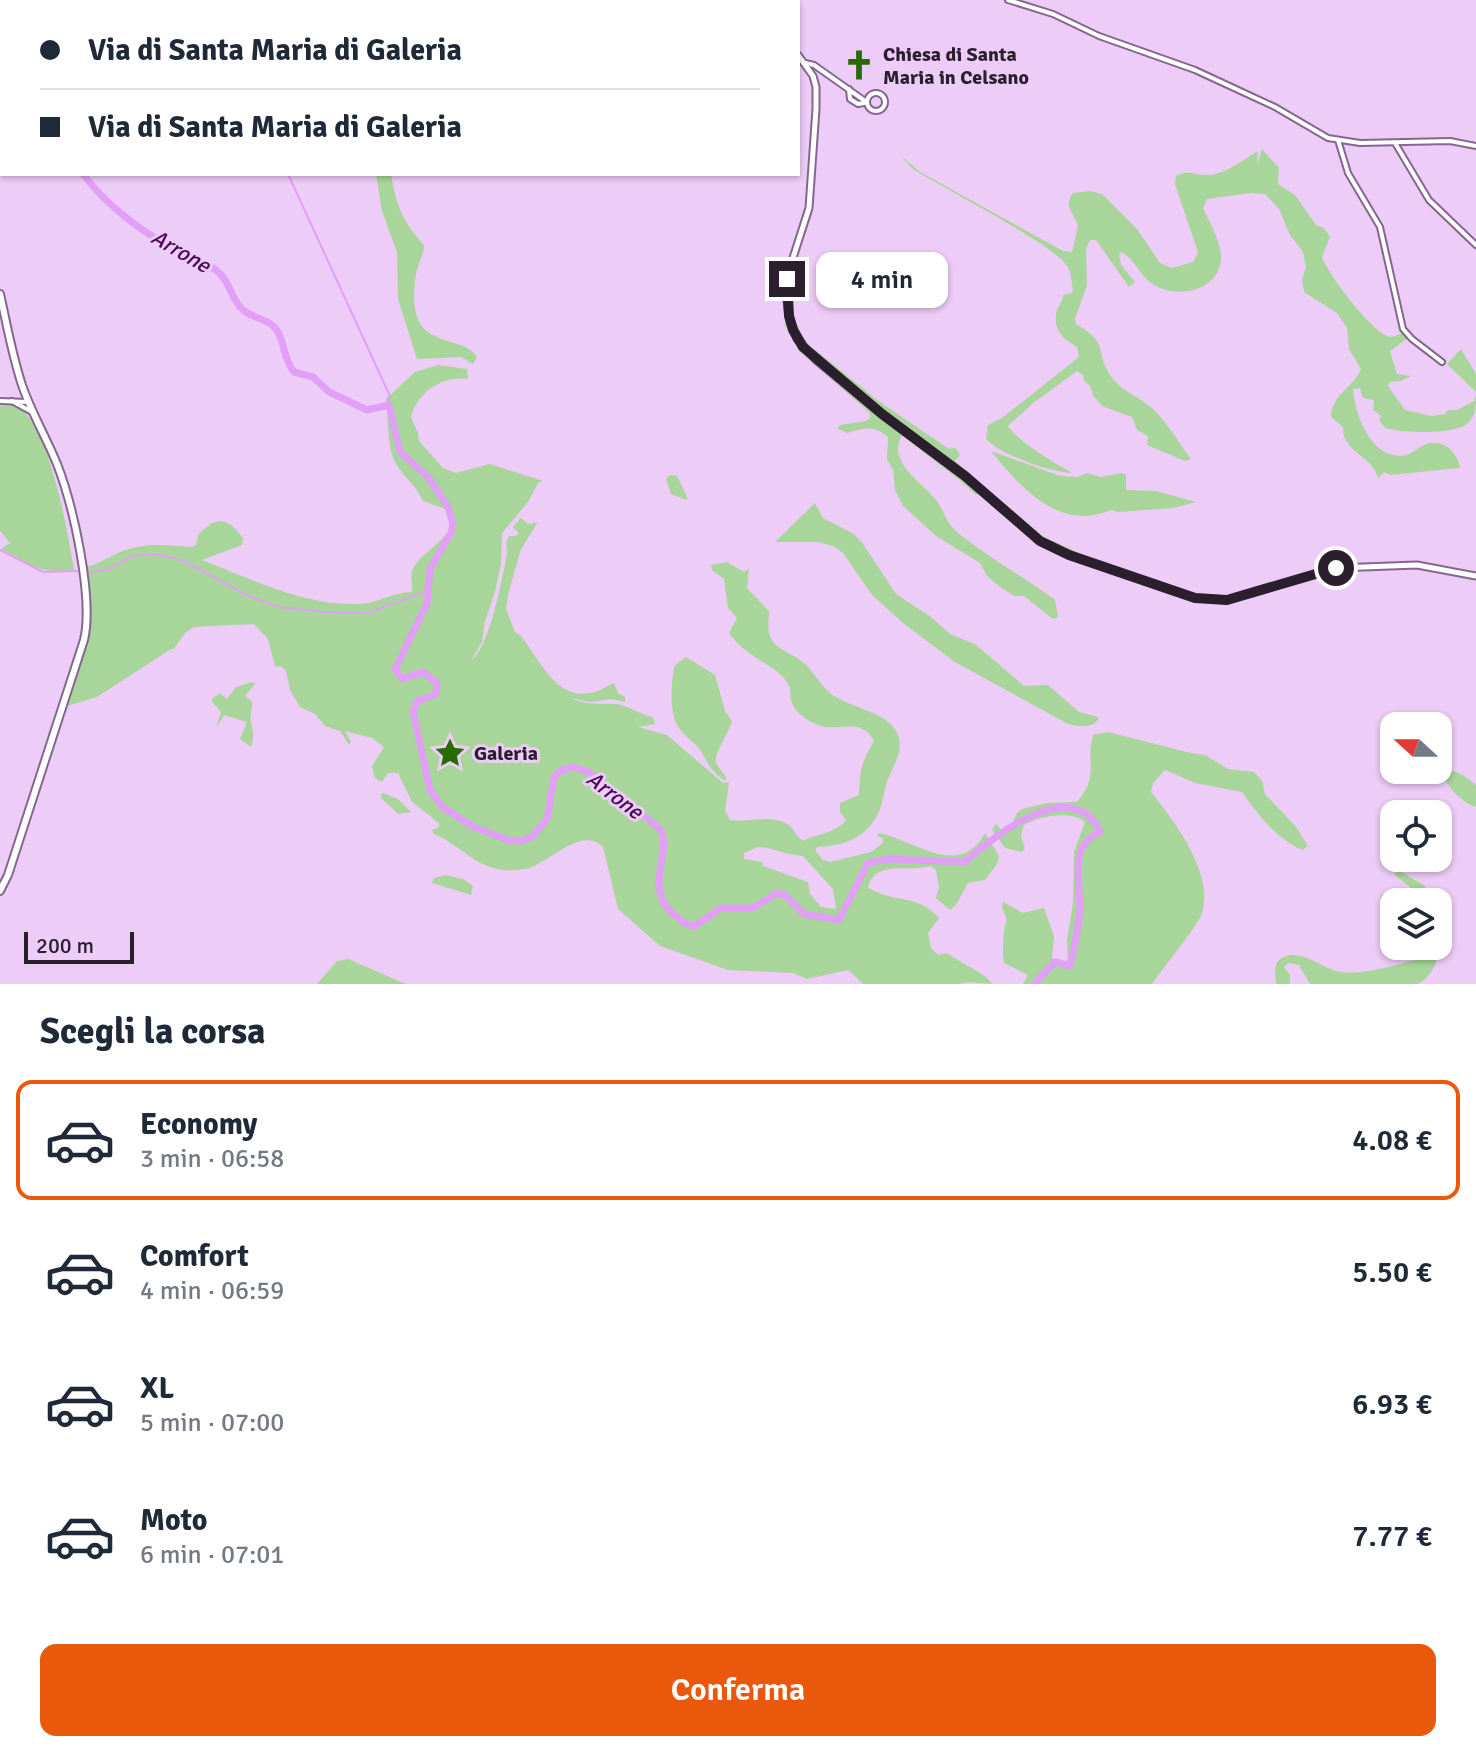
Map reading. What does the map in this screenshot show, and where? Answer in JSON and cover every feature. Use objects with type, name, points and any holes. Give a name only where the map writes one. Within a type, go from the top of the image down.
[{"type":"main road","points":[[0,294],[24,391],[58,466],[65,491],[86,584],[88,620],[10,870],[0,891]]},
{"type":"street","points":[[1008,0],[1053,14],[1110,40],[1195,70],[1275,107],[1322,136],[1338,140],[1395,143],[1450,141],[1476,146]]},
{"type":"street","points":[[800,57],[816,87],[816,109],[809,208],[787,279],[786,303],[793,330],[803,347],[816,360],[965,476],[1040,541],[1069,555],[1195,598],[1227,600],[1336,568],[1417,565],[1476,576]]},
{"type":"street","points":[[805,63],[814,65],[849,89],[865,102],[879,112],[887,103],[872,92],[865,102]]},
{"type":"street","points":[[1338,140],[1348,173],[1380,227],[1403,329],[1442,362]]},
{"type":"street","points":[[1395,143],[1429,200],[1476,245]]},
{"type":"street","points":[[0,401],[21,396],[24,391]]},
{"type":"street","points":[[10,400],[23,404],[28,402]]},
{"type":"street","points":[[10,400],[34,414]]},
{"type":"green space","points":[[1262,149],[1279,168],[1278,184],[1295,195],[1316,225],[1324,228],[1330,237],[1322,257],[1352,303],[1383,334],[1391,337],[1403,333],[1408,338],[1390,351],[1397,374],[1411,376],[1390,382],[1388,386],[1405,410],[1431,416],[1445,414],[1448,410],[1457,410],[1474,401],[1476,395],[1474,414],[1467,424],[1451,430],[1414,432],[1385,428],[1379,420],[1381,416],[1373,410],[1374,400],[1363,398],[1360,388],[1353,389],[1366,432],[1381,449],[1401,456],[1426,444],[1441,444],[1454,453],[1460,468],[1390,475],[1384,472],[1378,478],[1370,464],[1347,442],[1343,427],[1331,417],[1335,402],[1361,369],[1349,349],[1347,328],[1337,313],[1304,292],[1302,280],[1306,267],[1303,252],[1290,235],[1279,209],[1265,194],[1251,193],[1207,199],[1203,208],[1219,244],[1221,262],[1211,281],[1191,291],[1179,292],[1156,286],[1121,252],[1121,265],[1135,282],[1129,287],[1096,240],[1090,240],[1086,249],[1087,285],[1076,324],[1094,338],[1113,379],[1154,410],[1191,459],[1185,461],[1147,445],[1148,436],[1137,430],[1132,417],[1102,406],[1083,375],[1077,371],[1008,426],[1028,445],[1072,473],[1026,462],[1002,451],[986,439],[988,425],[1002,418],[1079,357],[1077,347],[1061,334],[1056,320],[1063,295],[1073,290],[1070,272],[1058,257],[1042,245],[913,169],[900,155],[920,172],[1063,251],[1072,252],[1078,226],[1069,206],[1073,193],[1090,191],[1102,194],[1137,229],[1160,263],[1172,268],[1193,262],[1198,252],[1175,184],[1176,176],[1185,173],[1215,174],[1258,151],[1257,166]]},
{"type":"green space","points":[[376,176],[391,176],[401,212],[424,245],[414,289],[414,305],[422,327],[434,336],[473,352],[477,357],[473,364],[461,357],[417,359],[398,299],[397,252],[382,211]]},
{"type":"green space","points":[[792,313],[810,346],[880,402],[949,449],[956,448],[960,455],[955,461],[1042,536],[1079,553],[1077,555],[1038,536],[989,495],[975,494],[902,435],[898,445],[902,463],[937,501],[954,529],[1055,600],[1058,617],[1053,619],[1024,596],[1014,596],[999,586],[987,576],[980,563],[936,536],[903,506],[895,490],[893,470],[887,459],[888,437],[873,429],[847,433],[837,428],[871,417],[799,351],[784,323]]},
{"type":"green space","points":[[1461,349],[1476,374],[1476,392],[1447,364]]},
{"type":"green space","points":[[438,365],[467,369],[468,379],[449,380],[425,393],[411,417],[419,441],[443,468],[456,473],[490,464],[543,481],[538,483],[528,502],[502,533],[501,564],[495,592],[482,642],[471,661],[484,641],[494,611],[507,554],[506,543],[509,536],[519,533],[513,527],[521,518],[528,524],[538,522],[521,549],[506,609],[515,632],[550,676],[567,690],[578,694],[593,692],[614,683],[618,693],[625,697],[625,702],[611,699],[590,702],[571,698],[588,703],[621,705],[653,717],[655,724],[638,727],[667,735],[723,783],[729,782],[725,811],[730,820],[769,819],[783,822],[803,841],[832,831],[846,820],[840,812],[840,803],[859,795],[862,767],[874,741],[863,729],[826,727],[805,718],[793,704],[789,686],[782,676],[743,648],[729,633],[737,618],[728,608],[724,579],[712,570],[711,565],[727,562],[744,572],[749,568],[747,588],[769,611],[769,633],[775,644],[803,662],[831,694],[889,723],[900,741],[881,805],[869,827],[846,842],[817,847],[815,850],[823,860],[830,862],[871,852],[883,843],[877,835],[879,833],[950,856],[963,854],[975,847],[985,833],[999,856],[997,864],[985,880],[968,883],[950,910],[936,898],[939,887],[936,870],[930,866],[886,870],[872,878],[868,887],[931,910],[939,918],[928,933],[931,948],[938,955],[946,953],[985,976],[992,984],[863,984],[848,970],[807,979],[793,973],[728,970],[660,946],[618,909],[603,847],[594,841],[574,843],[525,869],[496,869],[485,865],[434,834],[432,830],[439,827],[439,823],[412,802],[398,773],[388,773],[382,782],[375,778],[372,766],[384,747],[372,738],[345,731],[351,742],[349,745],[340,731],[325,726],[315,714],[300,707],[290,690],[286,671],[275,666],[268,639],[254,624],[194,627],[185,633],[173,650],[97,697],[67,706],[91,620],[83,567],[137,547],[192,547],[202,531],[210,524],[221,521],[229,524],[243,538],[242,545],[202,560],[259,583],[298,596],[338,603],[365,603],[412,592],[414,567],[446,535],[452,520],[451,511],[423,501],[396,464],[391,449],[386,399],[415,372]],"holes":[[[758,847],[803,856],[833,889],[836,909],[821,907],[810,894],[808,882],[763,866],[762,862],[744,859],[744,853]]]},
{"type":"green space","points":[[15,405],[27,415],[47,454],[62,506],[74,570],[42,569],[1,549],[10,543],[0,531],[0,406]]},
{"type":"green space","points":[[991,451],[1060,476],[1077,477],[1087,473],[1101,477],[1122,473],[1126,475],[1126,490],[1156,491],[1196,502],[1173,508],[1111,510],[1092,515],[1058,511],[1028,492]]},
{"type":"green space","points":[[670,475],[677,476],[688,499],[671,494],[666,479]]},
{"type":"green space","points":[[815,503],[823,518],[854,534],[863,544],[896,594],[950,634],[975,644],[1024,686],[1048,685],[1079,712],[1098,717],[1098,720],[1088,726],[1068,724],[955,662],[872,595],[843,553],[833,546],[818,542],[775,542]]},
{"type":"green space","points":[[686,657],[715,675],[725,711],[732,721],[716,760],[727,779],[724,780],[681,731],[673,714],[674,666]]},
{"type":"green space","points":[[252,682],[255,684],[245,696],[252,701],[251,747],[240,739],[247,722],[224,715],[216,728],[221,712],[211,700],[220,693],[227,699],[236,687]]},
{"type":"green space","points":[[1108,732],[1205,755],[1228,769],[1254,772],[1262,781],[1265,794],[1296,827],[1308,846],[1302,850],[1284,839],[1261,817],[1242,792],[1195,783],[1165,770],[1153,783],[1151,792],[1181,833],[1197,865],[1204,898],[1202,913],[1194,927],[1152,984],[1023,984],[1028,975],[1004,963],[1003,942],[1007,920],[1003,902],[1023,913],[1044,908],[1054,936],[1052,958],[1060,964],[1068,960],[1074,852],[1085,822],[1064,815],[1030,822],[1024,825],[1021,835],[1025,849],[1021,852],[1005,848],[992,830],[996,824],[1004,833],[1008,832],[1022,809],[1047,803],[1077,802],[1090,777],[1093,735]]},
{"type":"green space","points":[[1452,771],[1476,785],[1476,807],[1462,799],[1449,786],[1452,784]]},
{"type":"green space","points":[[383,793],[398,799],[411,812],[398,814],[381,798]]},
{"type":"green space","points":[[1401,872],[1426,888],[1411,888],[1394,874]]},
{"type":"green space","points":[[446,875],[463,879],[473,886],[471,895],[432,883],[434,878]]},
{"type":"green space","points":[[1285,956],[1307,958],[1342,972],[1376,970],[1413,960],[1436,960],[1430,973],[1417,984],[1310,984],[1299,965],[1289,963],[1284,967],[1290,975],[1290,984],[1276,984],[1275,968]]},
{"type":"green space","points":[[348,959],[406,984],[317,984],[337,961]]},
{"type":"waterway","name":"Arrone","points":[[85,176],[104,198],[141,229],[221,274],[243,310],[275,327],[294,372],[313,377],[329,392],[367,410],[389,405],[400,452],[428,477],[448,507],[453,524],[451,533],[430,569],[427,604],[395,669],[402,679],[423,672],[437,683],[436,694],[417,701],[413,712],[430,790],[442,807],[474,827],[508,840],[521,841],[532,837],[547,819],[554,777],[562,770],[573,767],[589,772],[660,829],[663,837],[659,876],[661,896],[668,909],[685,924],[695,926],[721,908],[753,908],[777,893],[785,895],[804,914],[839,920],[868,863],[889,859],[965,862],[994,838],[1033,815],[1072,808],[1088,815],[1100,832],[1090,838],[1080,853],[1080,912],[1070,966],[1055,962],[1034,984]]},
{"type":"waterway","points":[[289,176],[389,394],[389,405]]},
{"type":"waterway","points":[[0,550],[43,572],[78,571]]},
{"type":"waterway","points":[[87,572],[107,570],[133,556],[155,554],[184,561],[246,595],[279,607],[324,612],[368,613],[427,591]]},
{"type":"place","name":"Chiesa di Santa Maria in Celsano","points":[[859,65]]},
{"type":"place","name":"Galeria","points":[[450,753]]},
{"type":"route","points":[[787,279],[789,316],[803,347],[882,414],[952,466],[1053,549],[1195,598],[1227,600],[1336,568]]}]
